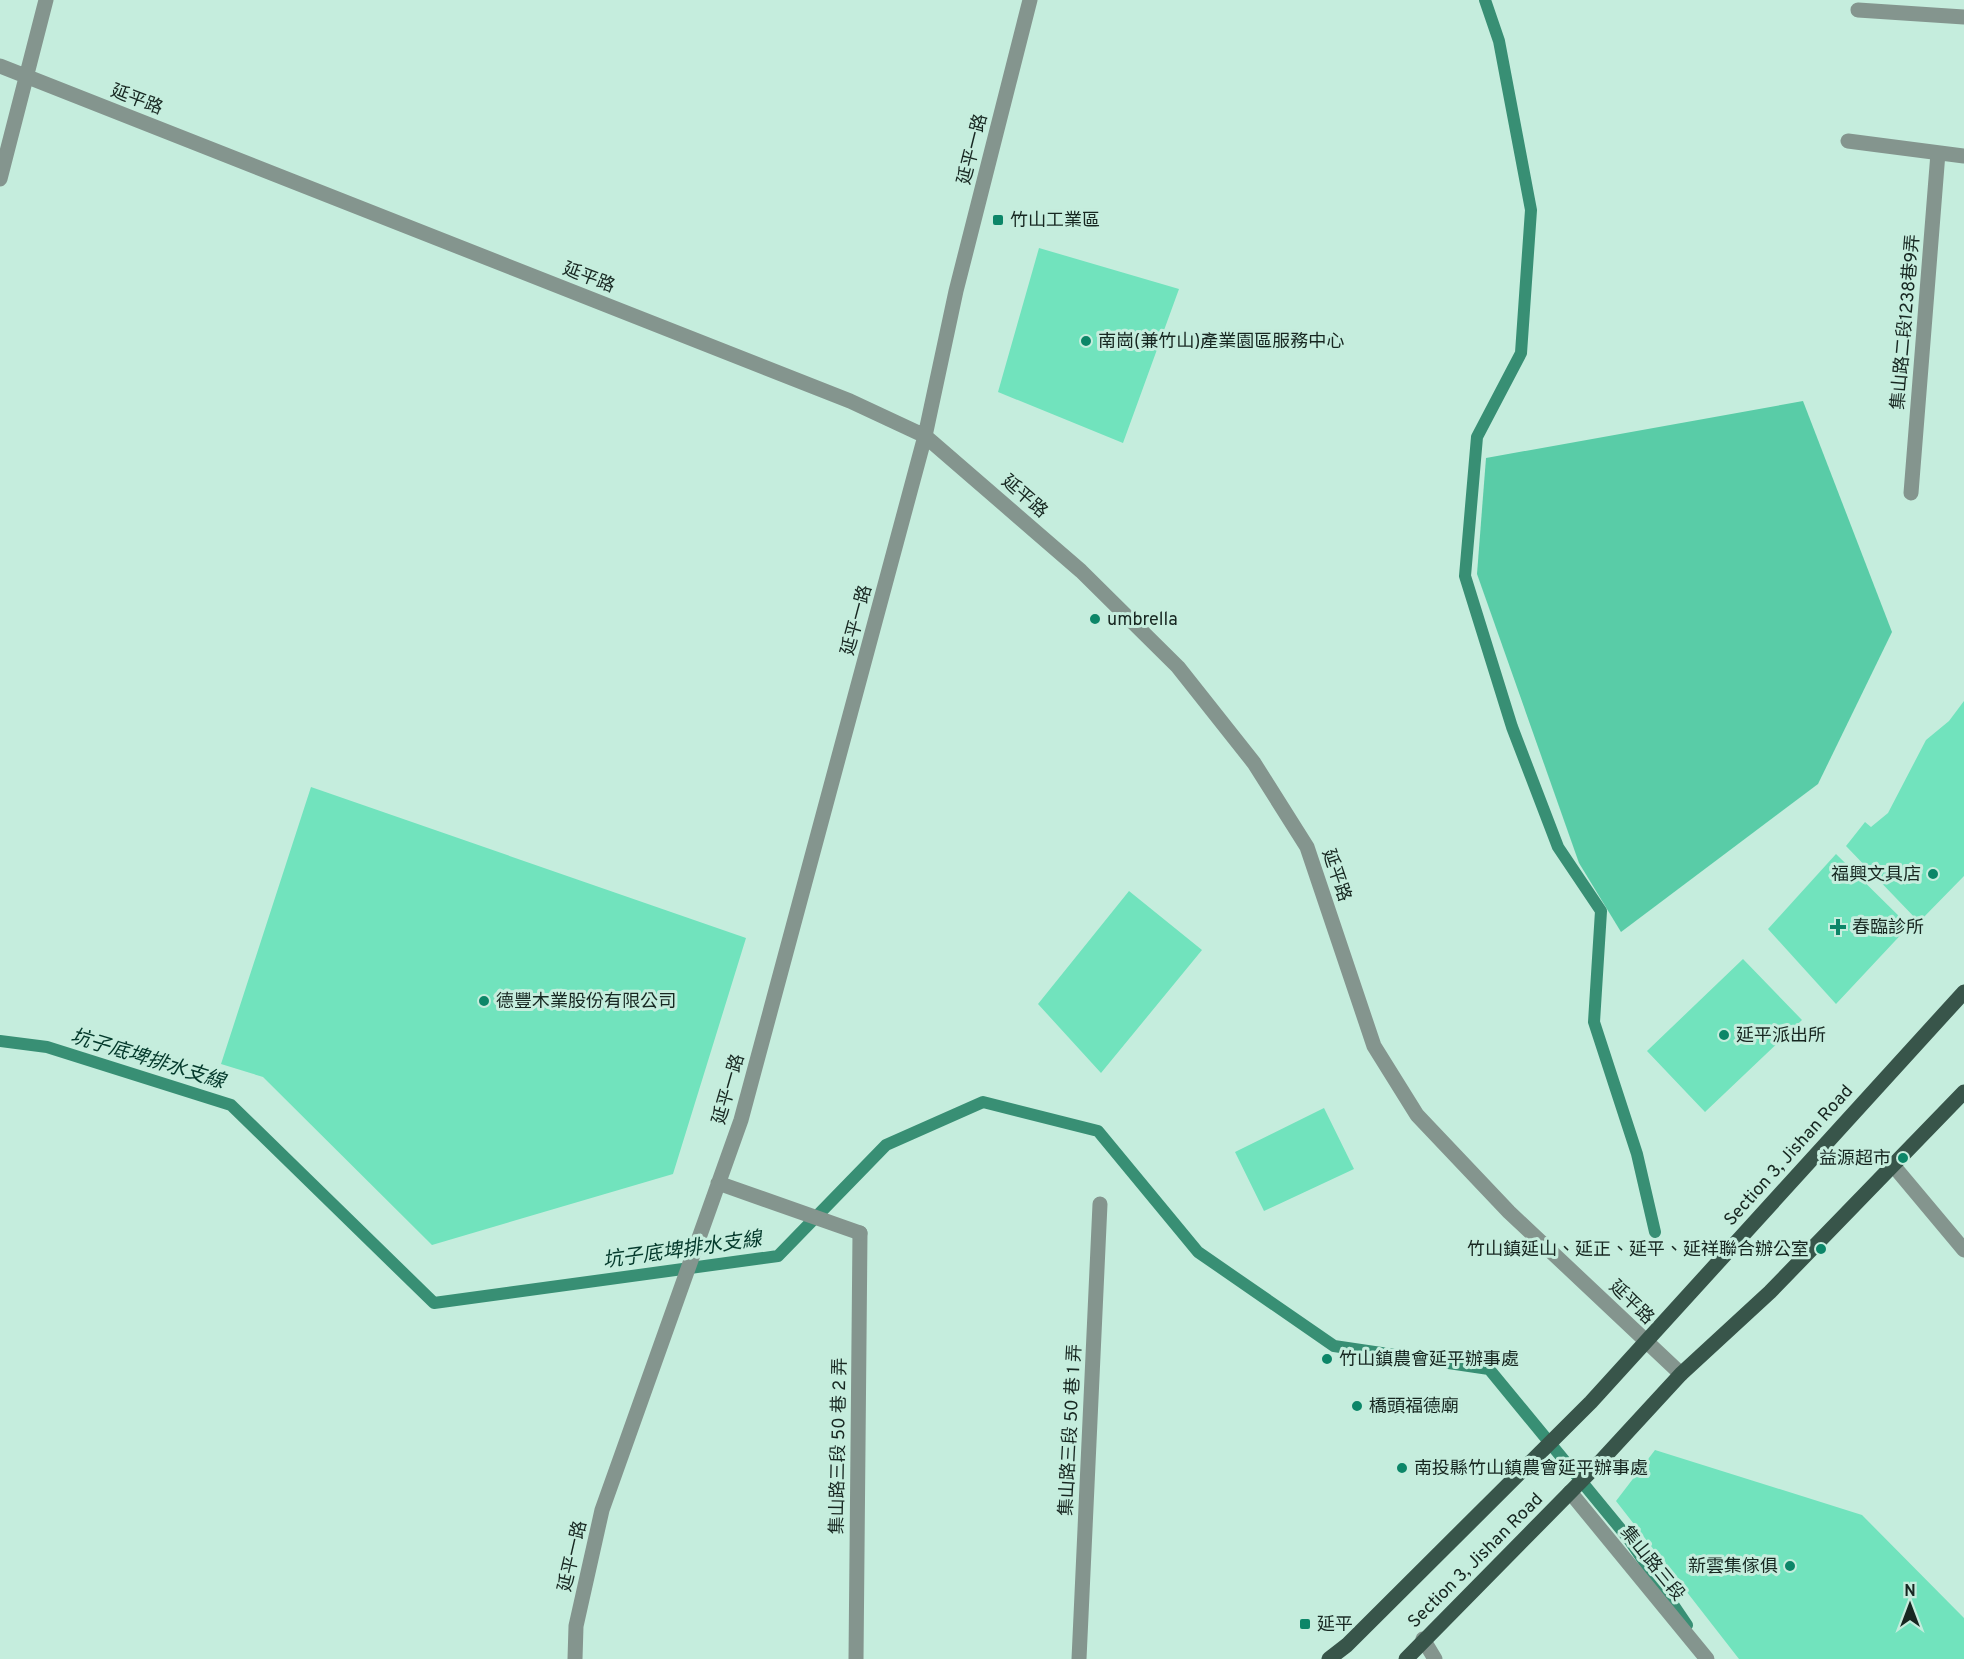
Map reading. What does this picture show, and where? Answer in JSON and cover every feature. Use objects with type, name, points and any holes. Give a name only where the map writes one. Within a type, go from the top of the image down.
[{"type":"main road","name":"Section 3, Jishan Road","points":[[1329,1659],[1347,1645],[1568,1425],[1964,992]]},
{"type":"main road","points":[[1681,1374],[1770,1292],[1964,1092]]},
{"type":"main road","name":"Section 3, Jishan Road","points":[[1406,1659],[1423,1639],[1599,1463],[1681,1374]]},
{"type":"street","points":[[0,179],[46,0]]},
{"type":"street","name":"延平一路","points":[[575,1659],[576,1626],[602,1510],[741,1120],[926,436],[956,291],[1030,0]]},
{"type":"street","points":[[1858,10],[1964,17]]},
{"type":"street","name":"延平路","points":[[0,66],[850,400],[926,436],[1081,571],[1178,667],[1254,763],[1307,848],[1374,1046],[1417,1115],[1509,1212],[1681,1374]]},
{"type":"street","points":[[1848,141],[1964,156]]},
{"type":"street","name":"集山路二段1238巷9弄","points":[[1911,493],[1938,153]]},
{"type":"street","points":[[1892,1164],[1964,1250]]},
{"type":"street","name":"集山路三段 50 巷 2 弄","points":[[718,1183],[860,1233],[856,1659]]},
{"type":"street","name":"集山路三段 50 巷 1 弄","points":[[1079,1659],[1100,1204]]},
{"type":"street","name":"集山路三段","points":[[1571,1490],[1707,1659]]},
{"type":"street","points":[[1423,1639],[1435,1659]]},
{"type":"green space","points":[[1803,401],[1892,632],[1818,784],[1621,932],[1579,863],[1477,574],[1486,458]]},
{"type":"building","name":"南崗(兼竹山)產業園區服務中心","points":[[1039,248],[1179,289],[1123,443],[998,392]]},
{"type":"building","points":[[1964,701],[1964,876],[1919,922],[1846,846],[1865,822],[1871,827],[1888,813],[1926,740],[1949,721]]},
{"type":"building","name":"德豐木業股份有限公司","points":[[311,787],[746,938],[673,1174],[432,1245],[263,1077],[221,1064]]},
{"type":"building","name":"春臨診所","points":[[1836,854],[1909,926],[1836,1004],[1768,929]]},
{"type":"building","points":[[1129,891],[1202,950],[1101,1073],[1038,1004]]},
{"type":"building","name":"延平派出所","points":[[1743,959],[1802,1020],[1705,1112],[1647,1051]]},
{"type":"building","points":[[1324,1108],[1354,1169],[1264,1211],[1235,1152]]},
{"type":"building","name":"新雲集傢俱","points":[[1655,1450],[1862,1515],[1964,1618],[1964,1659],[1739,1659],[1616,1501]]},
{"type":"waterway","points":[[1485,0],[1499,41],[1531,210],[1521,353],[1477,437],[1465,576],[1512,727],[1558,847],[1601,911],[1594,1022],[1637,1154],[1655,1232]]},
{"type":"waterway","name":"坑子底埤排水支線","points":[[0,1041],[47,1047],[231,1105],[434,1303],[778,1256],[886,1145],[983,1102],[1098,1131],[1198,1252],[1334,1346],[1489,1369],[1628,1538],[1687,1625]]},
{"type":"place","name":"竹山工業區","points":[[998,220]]},
{"type":"place","name":"南崗(兼竹山)產業園區服務中心","points":[[1086,341]]},
{"type":"place","name":"umbrella","points":[[1095,619]]},
{"type":"place","name":"福興文具店","points":[[1933,874]]},
{"type":"place","name":"春臨診所","points":[[1838,927]]},
{"type":"place","name":"德豐木業股份有限公司","points":[[484,1001]]},
{"type":"place","name":"延平派出所","points":[[1724,1035]]},
{"type":"place","name":"益源超市","points":[[1903,1158]]},
{"type":"place","name":"竹山鎮延山、延正、延平、延祥聯合辦公室","points":[[1821,1249]]},
{"type":"place","name":"竹山鎮農會延平辦事處","points":[[1327,1359]]},
{"type":"place","name":"橋頭福德廟","points":[[1357,1406]]},
{"type":"place","name":"南投縣竹山鎮農會延平辦事處","points":[[1402,1468]]},
{"type":"place","name":"新雲集傢俱","points":[[1790,1566]]},
{"type":"place","name":"延平","points":[[1305,1624]]}]
